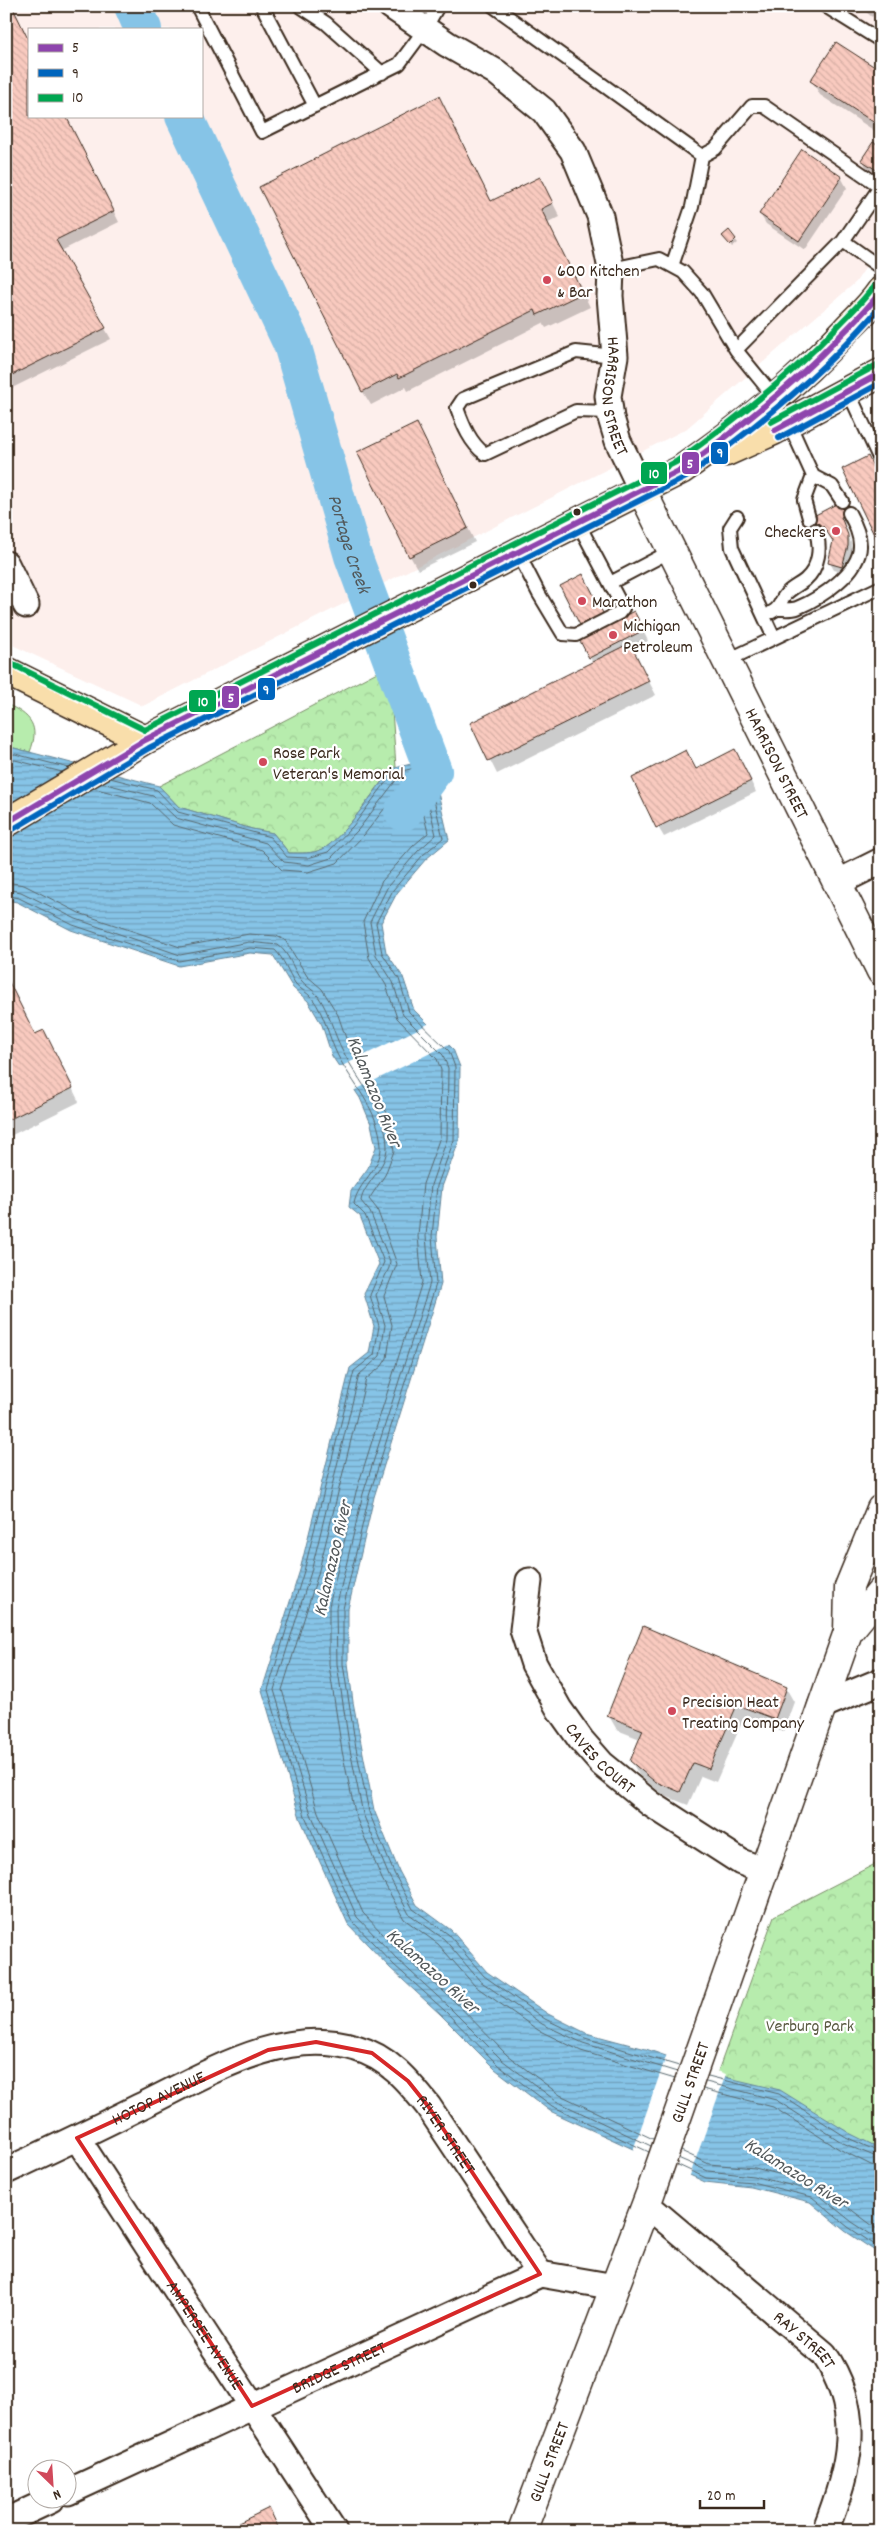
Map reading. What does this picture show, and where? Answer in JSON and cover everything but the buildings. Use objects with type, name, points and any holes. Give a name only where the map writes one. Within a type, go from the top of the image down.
[{"type":"main road","points":[[681,470],[738,431],[776,399],[826,351],[881,291]]},
{"type":"main road","points":[[6,823],[138,744],[641,489],[789,423],[881,373]]},
{"type":"main road","points":[[6,671],[138,744]]},
{"type":"street","name":"HARRISON STREET","points":[[391,6],[496,72],[544,111],[573,151],[600,216],[611,269],[610,296],[615,356],[608,396],[610,412],[619,442],[671,551],[881,971]]},
{"type":"street","points":[[6,564],[26,605]]},
{"type":"street","points":[[837,883],[881,861]]},
{"type":"street","name":"GULL STREET","points":[[522,2531],[648,2199],[765,1871],[848,1632],[849,1587],[881,1509]]},
{"type":"street","name":"CAVES COURT","points":[[529,1581],[523,1630],[534,1664],[559,1709],[581,1740],[602,1764],[651,1804],[741,1862],[765,1871]]},
{"type":"street","name":"GULL STREET","points":[[848,1632],[881,1592]]},
{"type":"street","points":[[821,1706],[881,1681]]},
{"type":"street","name":"HOTOP AVENUE","points":[[6,2171],[241,2060],[268,2050],[316,2042]]},
{"type":"street","name":"RIVER STREET","points":[[316,2042],[347,2046],[372,2053],[388,2063],[408,2081],[428,2106],[540,2274]]},
{"type":"street","name":"AMPERSEE AVENUE","points":[[77,2138],[334,2531]]},
{"type":"street","name":"RAY STREET","points":[[648,2199],[824,2354],[836,2373],[848,2408],[848,2440],[843,2476],[825,2531]]},
{"type":"street","points":[[540,2274],[615,2287]]},
{"type":"street","name":"BRIDGE STREET","points":[[78,2487],[540,2274]]},
{"type":"street","points":[[6,2520],[28,2510]]},
{"type":"lane","points":[[197,6],[262,132],[398,64],[425,29],[438,6]]},
{"type":"lane","points":[[262,6],[315,106]]},
{"type":"lane","points":[[300,6],[326,23],[382,73]]},
{"type":"lane","points":[[493,6],[702,156]]},
{"type":"lane","points":[[833,8],[881,41]]},
{"type":"lane","points":[[702,156],[715,149],[752,106],[764,106],[881,187],[843,241],[736,350]]},
{"type":"lane","points":[[672,266],[692,207],[702,156]]},
{"type":"lane","points":[[843,241],[881,268]]},
{"type":"lane","points":[[611,269],[659,259],[684,272],[702,293],[736,350],[776,399]]},
{"type":"lane","points":[[610,412],[576,411],[485,454],[477,449],[468,434],[458,408],[463,399],[576,352],[615,356]]},
{"type":"lane","points":[[848,391],[876,442],[881,462]]},
{"type":"lane","points":[[789,423],[813,476],[832,486],[842,501]]},
{"type":"lane","points":[[809,518],[804,500],[813,476]]},
{"type":"lane","points":[[763,616],[778,609],[796,609],[842,580],[855,566],[860,546],[856,525],[849,512]]},
{"type":"lane","points":[[737,517],[730,528],[732,548],[774,638]]},
{"type":"lane","points":[[517,552],[563,634],[576,635],[619,614],[623,608],[577,521]]},
{"type":"lane","points":[[778,609],[785,594],[807,578],[817,561],[820,548],[815,530]]},
{"type":"lane","points":[[610,583],[671,551]]},
{"type":"lane","points":[[726,661],[881,587]]},
{"type":"highlighted area","points":[[316,2042],[372,2053],[408,2081],[428,2106],[540,2274],[252,2406],[77,2138],[268,2050]]},
{"type":"shaded area","points":[[6,6],[881,6],[881,244],[856,282],[686,429],[143,706],[6,642]]},
{"type":"green space","points":[[379,671],[390,681],[396,767],[390,769],[349,825],[323,849],[311,852],[289,853],[273,833],[252,829],[179,807],[159,786]]},
{"type":"green space","points":[[6,704],[22,712],[31,722],[34,735],[30,752],[14,748],[6,751]]},
{"type":"green space","name":"Verburg Park","points":[[881,1861],[881,2149],[717,2074],[774,1916]]},
{"type":"water","name":"Kalamazoo River","points":[[14,748],[159,786],[179,807],[252,829],[273,833],[289,853],[315,852],[330,844],[359,812],[391,769],[415,763],[433,771],[449,840],[426,859],[397,893],[381,923],[386,952],[403,977],[414,1010],[453,1049],[460,1067],[459,1141],[442,1187],[437,1237],[441,1284],[374,1497],[348,1609],[348,1663],[353,1702],[374,1810],[399,1871],[417,1905],[451,1930],[487,1972],[548,2014],[586,2033],[646,2049],[729,2078],[780,2090],[849,2133],[881,2149],[881,2255],[845,2231],[810,2202],[751,2187],[705,2182],[550,2111],[495,2069],[440,2014],[390,1968],[348,1924],[300,1818],[262,1690],[300,1570],[350,1368],[369,1353],[374,1326],[364,1294],[379,1264],[360,1216],[349,1207],[351,1191],[368,1168],[376,1147],[371,1124],[360,1098],[332,1056],[322,1025],[308,1001],[293,988],[273,955],[250,953],[179,966],[71,930],[17,902],[6,900],[6,751]]},
{"type":"pier","points":[[430,1023],[451,1043],[353,1091],[338,1068]]},
{"type":"pier","points":[[667,2054],[726,2074],[689,2178],[632,2153]]},
{"type":"waterway","name":"Portage Creek","points":[[133,6],[143,28]]},
{"type":"waterway","name":"Portage Creek","points":[[185,118],[292,344],[353,556],[433,771],[403,812]]},
{"type":"transit line","name":"10","points":[[10,663],[145,730],[676,462],[739,416],[779,383],[835,329],[874,286]]},
{"type":"transit line","name":"5","points":[[6,823],[145,740],[681,470],[743,424],[783,391],[856,320],[881,291]]},
{"type":"transit line","name":"9","points":[[10,831],[149,748],[686,477],[789,398],[837,354],[881,306]]},
{"type":"transit line","name":"10","points":[[771,422],[877,365]]},
{"type":"transit line","name":"5","points":[[775,430],[881,373]]},
{"type":"transit line","name":"9","points":[[779,438],[881,383]]},
{"type":"place","name":"600 Kitchen & Bar","points":[[547,280]]},
{"type":"place","name":"Checkers","points":[[836,531]]},
{"type":"place","name":"Marathon","points":[[582,601]]},
{"type":"place","name":"Michigan Petroleum","points":[[613,635]]},
{"type":"place","name":"Rose Park Veteran's Memorial","points":[[263,762]]},
{"type":"place","name":"Precision Heat Treating Company","points":[[672,1711]]}]
